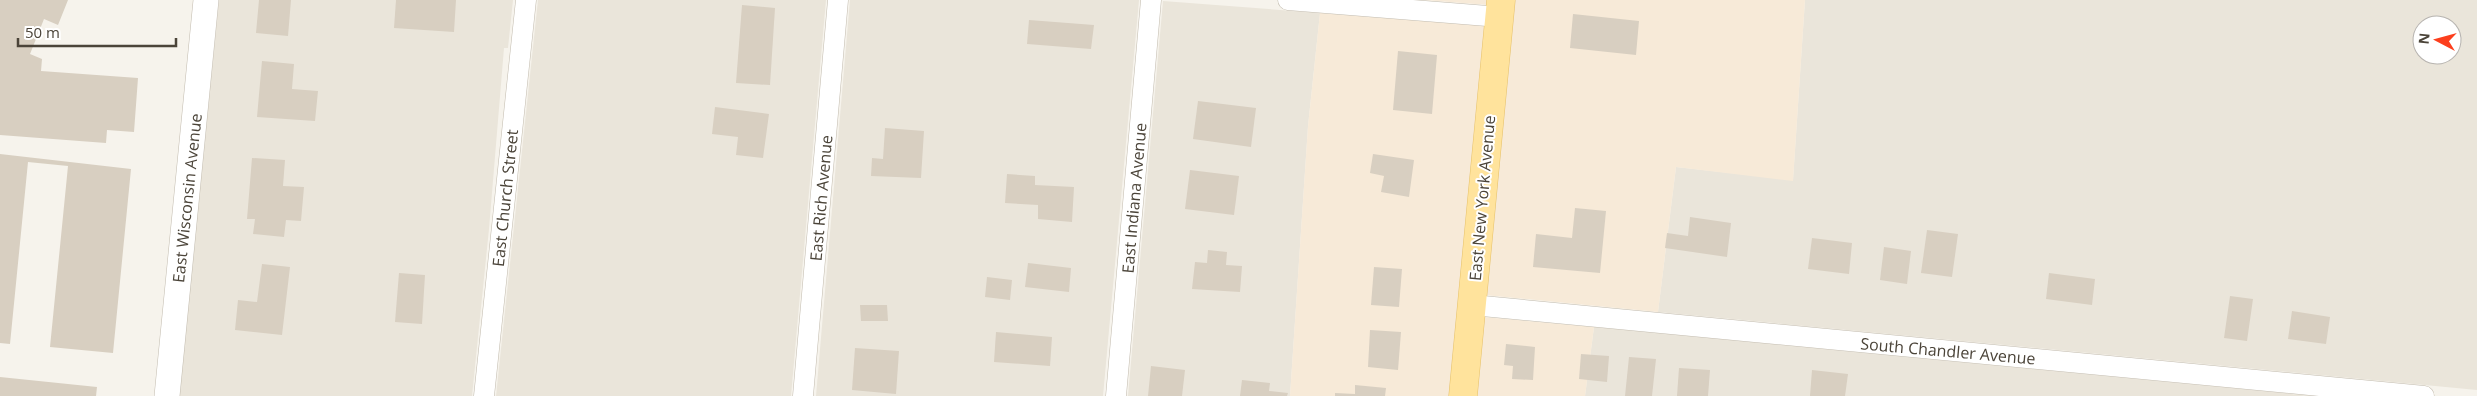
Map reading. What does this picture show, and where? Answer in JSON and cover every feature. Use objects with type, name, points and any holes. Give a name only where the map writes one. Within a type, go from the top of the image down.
[{"type":"main road","name":"East New York Avenue","points":[[1463,396],[1500,8]]},
{"type":"street","name":"East Wisconsin Avenue","points":[[167,396],[206,0]]},
{"type":"street","name":"East Church Street","points":[[484,396],[526,0]]},
{"type":"street","name":"East Rich Avenue","points":[[803,396],[838,0]]},
{"type":"street","name":"East Indiana Avenue","points":[[1116,396],[1152,0]]},
{"type":"street","points":[[1288,0],[1500,8]]},
{"type":"street","name":"South Chandler Avenue","points":[[1472,305],[2424,396]]},
{"type":"shaded area","points":[[219,0],[513,0],[508,48],[504,48],[489,229],[472,396],[179,396]]},
{"type":"shaded area","points":[[538,0],[826,0],[791,396],[496,396]]},
{"type":"shaded area","points":[[850,0],[1139,0],[1103,396],[816,396]]},
{"type":"shaded area","points":[[1424,0],[1489,0],[1489,5]]},
{"type":"shaded area","points":[[1513,0],[1805,0],[1793,181],[1676,167],[1658,312],[1485,295]]},
{"type":"shaded area","points":[[1805,0],[2477,0],[2477,390],[1658,312],[1676,167],[1793,180]]},
{"type":"shaded area","points":[[1163,1],[1320,13],[1308,126],[1290,396],[1128,396]]},
{"type":"shaded area","points":[[1320,13],[1486,26],[1451,396],[1290,396],[1308,126]]},
{"type":"shaded area","points":[[1483,317],[1594,327],[1585,396],[1476,396]]},
{"type":"shaded area","points":[[1594,327],[2313,396],[1585,396]]},
{"type":"building","points":[[0,0],[68,0],[58,25],[44,19],[30,54],[42,59],[41,71],[138,78],[134,132],[107,130],[106,143],[0,135]]},
{"type":"building","points":[[259,0],[291,0],[288,36],[256,33]]},
{"type":"building","points":[[396,0],[456,0],[454,32],[394,28]]},
{"type":"building","points":[[742,5],[775,8],[770,85],[736,83]]},
{"type":"building","points":[[1573,14],[1639,21],[1636,55],[1570,48]]},
{"type":"building","points":[[1029,20],[1094,25],[1091,49],[1027,44]]},
{"type":"building","points":[[1398,51],[1437,55],[1432,114],[1393,110]]},
{"type":"building","points":[[262,61],[294,64],[292,89],[318,91],[315,121],[257,117]]},
{"type":"building","points":[[1198,101],[1256,108],[1251,147],[1193,139]]},
{"type":"building","points":[[715,107],[769,114],[763,158],[736,155],[738,137],[712,134]]},
{"type":"building","points":[[885,128],[924,131],[921,178],[871,176],[872,158],[883,159]]},
{"type":"building","points":[[0,154],[131,169],[113,353],[50,347],[68,166],[28,162],[10,344],[0,343]]},
{"type":"building","points":[[1373,154],[1414,160],[1409,197],[1381,192],[1384,176],[1370,173]]},
{"type":"building","points":[[252,158],[285,160],[283,186],[304,187],[301,221],[286,220],[284,237],[253,234],[255,219],[247,219]]},
{"type":"building","points":[[1190,170],[1239,176],[1234,215],[1185,209]]},
{"type":"building","points":[[1007,174],[1035,176],[1035,185],[1074,187],[1072,222],[1038,219],[1038,205],[1005,203]]},
{"type":"building","points":[[1575,208],[1606,211],[1600,273],[1533,267],[1536,234],[1572,238]]},
{"type":"building","points":[[1690,217],[1731,223],[1727,257],[1665,248],[1667,233],[1688,236]]},
{"type":"building","points":[[1927,230],[1958,234],[1952,277],[1921,273]]},
{"type":"building","points":[[1812,238],[1852,243],[1849,274],[1808,269]]},
{"type":"building","points":[[1884,247],[1911,251],[1907,284],[1880,280]]},
{"type":"building","points":[[1208,250],[1227,252],[1226,265],[1242,266],[1240,292],[1192,289],[1195,262],[1207,263]]},
{"type":"building","points":[[1028,263],[1071,268],[1069,292],[1025,287]]},
{"type":"building","points":[[262,264],[290,267],[282,335],[235,330],[238,300],[257,302]]},
{"type":"building","points":[[1374,267],[1402,269],[1399,307],[1371,305]]},
{"type":"building","points":[[399,273],[425,275],[422,324],[395,322]]},
{"type":"building","points":[[2049,273],[2095,279],[2092,305],[2046,299]]},
{"type":"building","points":[[987,277],[1012,280],[1010,300],[985,297]]},
{"type":"building","points":[[2230,296],[2253,299],[2247,341],[2224,338]]},
{"type":"building","points":[[860,305],[887,305],[888,321],[861,321]]},
{"type":"building","points":[[2292,311],[2330,317],[2326,344],[2288,339]]},
{"type":"building","points":[[1370,330],[1401,332],[1398,370],[1368,367]]},
{"type":"building","points":[[996,332],[1052,337],[1050,366],[994,362]]},
{"type":"building","points":[[1506,344],[1535,347],[1533,380],[1512,379],[1513,366],[1504,365]]},
{"type":"building","points":[[855,348],[899,351],[896,394],[852,390]]},
{"type":"building","points":[[1581,354],[1609,356],[1607,382],[1579,379]]},
{"type":"building","points":[[1629,357],[1656,359],[1652,396],[1625,396]]},
{"type":"building","points":[[1151,366],[1185,370],[1182,396],[1148,396]]},
{"type":"building","points":[[1679,368],[1710,370],[1708,396],[1677,396]]},
{"type":"building","points":[[1812,370],[1848,374],[1845,396],[1810,396]]},
{"type":"building","points":[[0,377],[97,387],[96,396],[0,396]]},
{"type":"building","points":[[1242,380],[1270,383],[1269,391],[1288,393],[1287,396],[1240,396]]},
{"type":"building","points":[[1355,385],[1386,388],[1385,396],[1335,396],[1335,393],[1355,394]]}]
